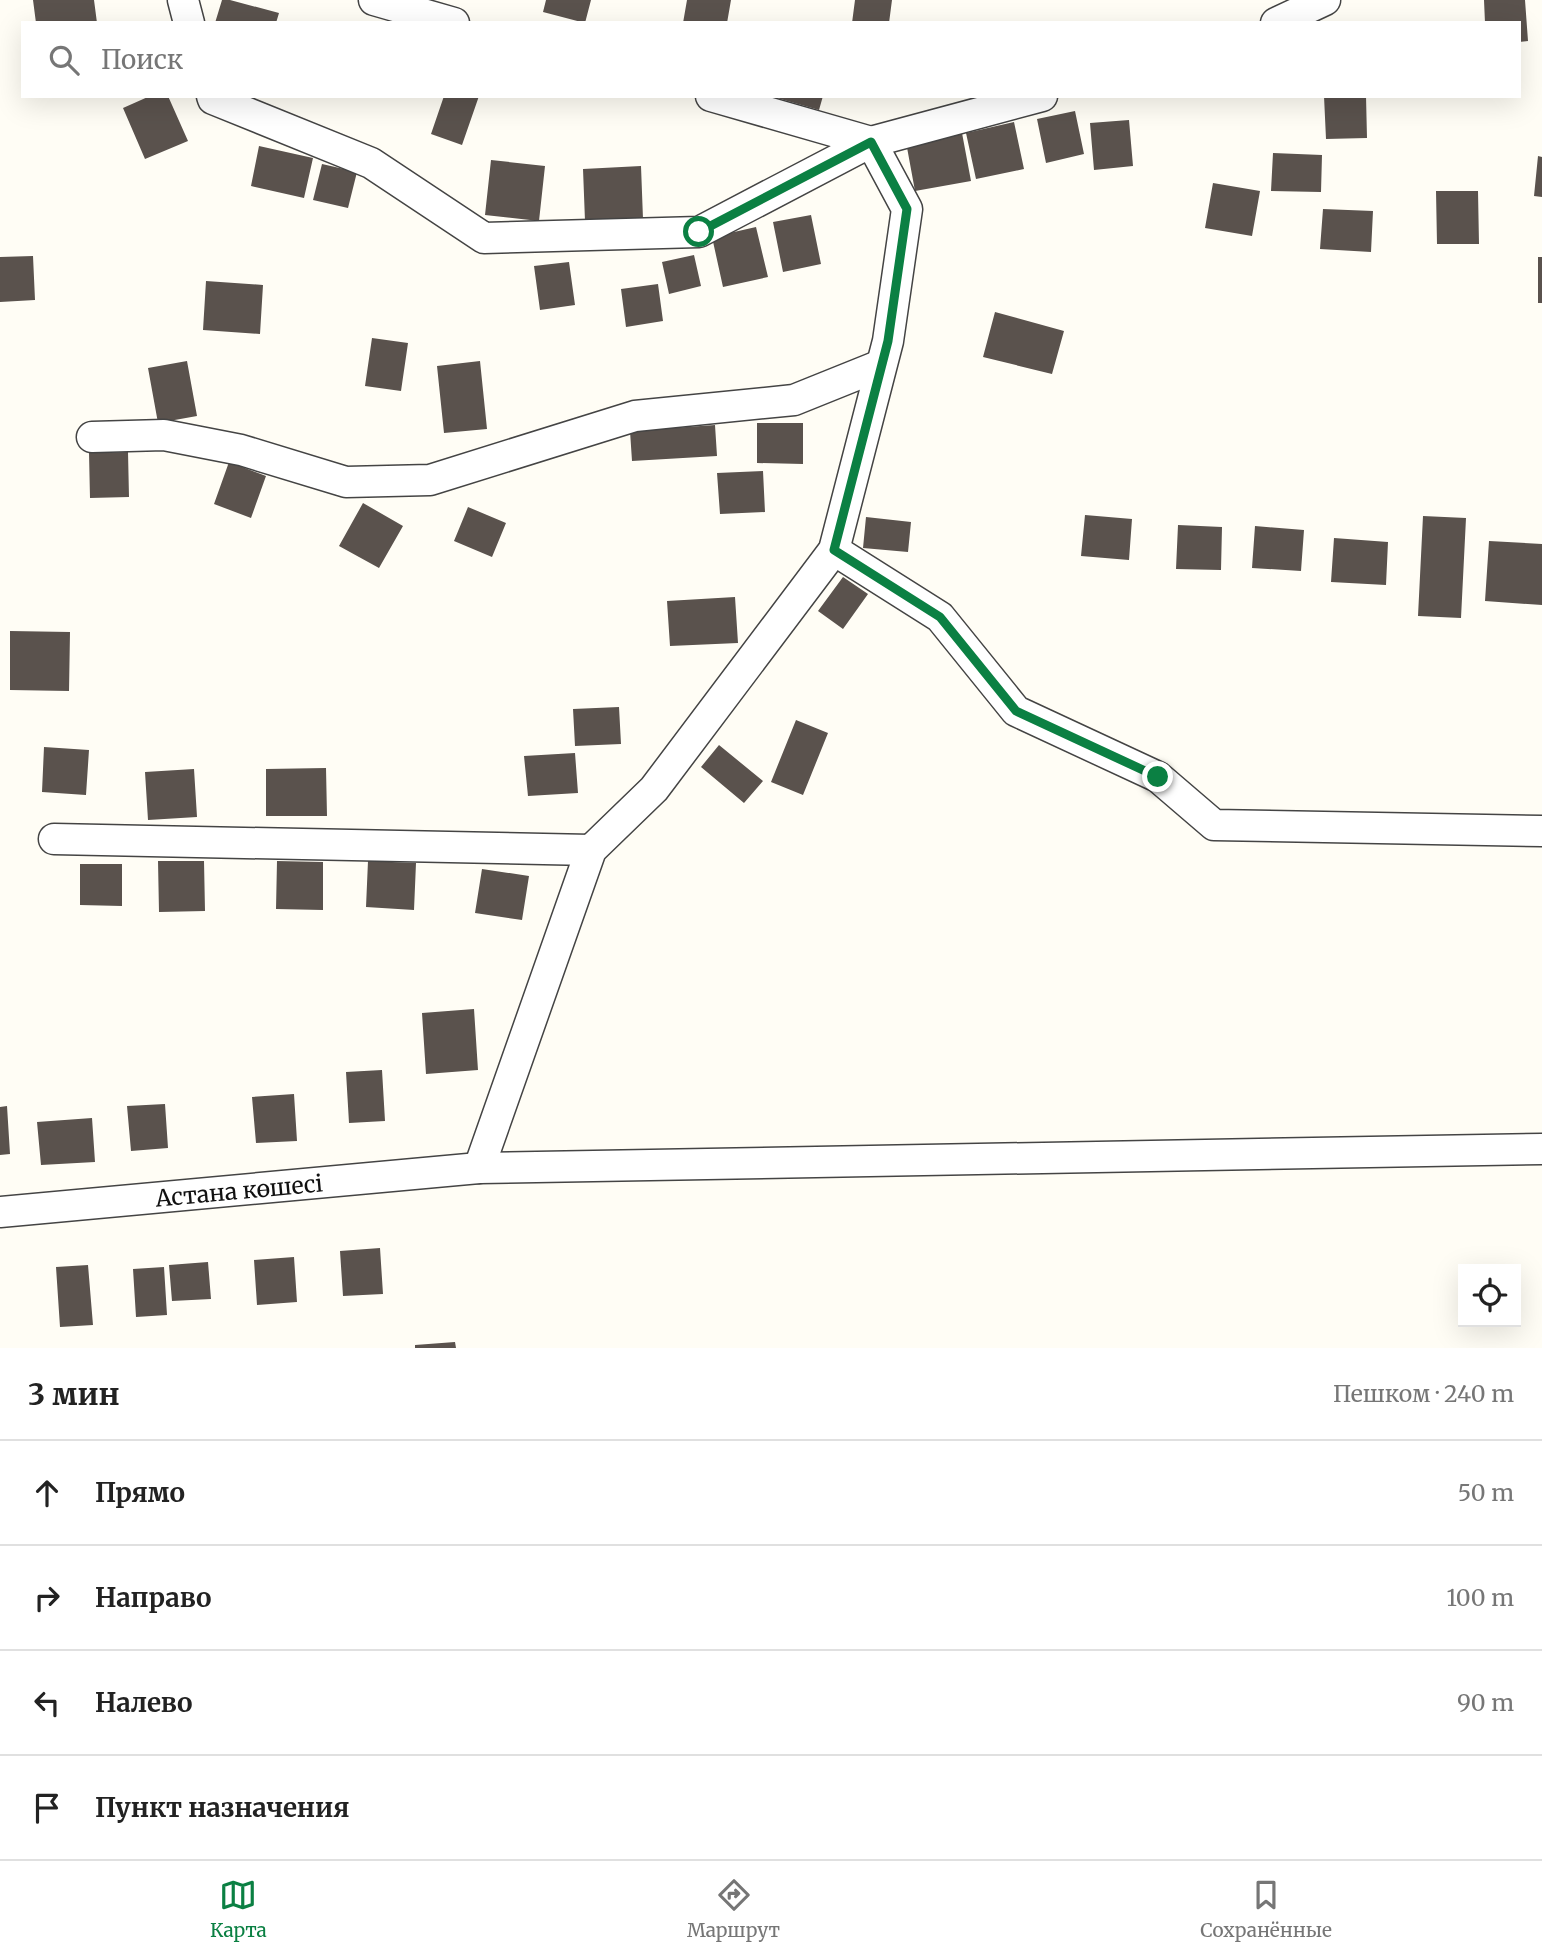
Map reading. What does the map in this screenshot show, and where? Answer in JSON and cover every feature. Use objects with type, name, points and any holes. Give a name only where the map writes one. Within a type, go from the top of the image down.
[{"type":"street","points":[[183,0],[189,21]]},
{"type":"street","points":[[374,0],[447,21]]},
{"type":"street","points":[[1280,21],[1325,0]]},
{"type":"street","points":[[213,98],[371,163],[484,238],[699,232],[871,142],[1035,98]]},
{"type":"street","points":[[479,1168],[591,850],[654,789],[834,550],[888,341],[907,209],[871,142],[717,98]]},
{"type":"street","points":[[92,437],[164,435],[241,450],[346,482],[430,480],[635,416],[794,400],[881,365]]},
{"type":"street","points":[[834,550],[940,617],[1016,711],[1158,777],[1214,825],[1542,831]]},
{"type":"street","points":[[54,839],[591,850]]},
{"type":"street","name":"Астана көшесі","points":[[0,1212],[479,1168],[1542,1149]]},
{"type":"building","points":[[33,0],[94,0],[97,21],[36,21]]},
{"type":"building","points":[[222,0],[279,13],[277,21],[216,21]]},
{"type":"building","points":[[546,0],[591,0],[586,21],[543,12]]},
{"type":"building","points":[[687,0],[731,0],[727,21],[683,21]]},
{"type":"building","points":[[855,0],[892,0],[889,21],[852,21]]},
{"type":"building","points":[[1484,0],[1525,0],[1528,41],[1521,42],[1521,21],[1485,21]]},
{"type":"building","points":[[146,98],[169,98],[188,141],[145,159],[123,108]]},
{"type":"building","points":[[443,98],[478,98],[462,145],[431,134]]},
{"type":"building","points":[[777,98],[822,98],[819,110]]},
{"type":"building","points":[[1324,98],[1366,98],[1367,138],[1326,139]]},
{"type":"building","points":[[1075,111],[1084,154],[1046,163],[1037,119]]},
{"type":"building","points":[[1129,120],[1133,166],[1094,170],[1090,123]]},
{"type":"building","points":[[1014,122],[1024,169],[976,179],[966,133]]},
{"type":"building","points":[[962,133],[971,181],[915,191],[906,142]]},
{"type":"building","points":[[259,146],[313,158],[304,198],[251,186]]},
{"type":"building","points":[[1273,153],[1322,155],[1321,192],[1271,191]]},
{"type":"building","points":[[1538,156],[1542,157],[1542,197],[1534,196]]},
{"type":"building","points":[[491,160],[545,166],[539,221],[485,215]]},
{"type":"building","points":[[322,164],[357,172],[348,208],[313,200]]},
{"type":"building","points":[[641,166],[643,219],[585,221],[583,169]]},
{"type":"building","points":[[1213,183],[1260,191],[1252,236],[1205,228]]},
{"type":"building","points":[[1436,191],[1478,191],[1479,244],[1437,244]]},
{"type":"building","points":[[1323,209],[1373,211],[1371,252],[1320,249]]},
{"type":"building","points":[[811,215],[821,264],[783,272],[773,222]]},
{"type":"building","points":[[756,227],[768,277],[723,287],[712,237]]},
{"type":"building","points":[[694,255],[701,286],[669,294],[662,262]]},
{"type":"building","points":[[33,256],[35,300],[0,302],[0,257]]},
{"type":"building","points":[[1538,257],[1542,257],[1542,303],[1538,303]]},
{"type":"building","points":[[569,262],[575,305],[540,310],[534,266]]},
{"type":"building","points":[[206,281],[263,285],[260,334],[203,330]]},
{"type":"building","points":[[658,284],[663,321],[626,327],[621,289]]},
{"type":"building","points":[[995,312],[1064,331],[1052,374],[983,357]]},
{"type":"building","points":[[372,338],[408,343],[401,391],[365,386]]},
{"type":"building","points":[[187,361],[197,416],[158,423],[148,368]]},
{"type":"building","points":[[480,361],[487,429],[444,433],[437,366]]},
{"type":"building","points":[[757,423],[803,423],[803,464],[757,463]]},
{"type":"building","points":[[715,425],[717,456],[632,461],[630,431]]},
{"type":"building","points":[[128,452],[129,497],[90,498],[89,453]]},
{"type":"building","points":[[229,462],[266,476],[251,518],[214,504]]},
{"type":"building","points":[[763,471],[765,512],[720,514],[717,473]]},
{"type":"building","points":[[363,503],[403,526],[379,568],[339,546]]},
{"type":"building","points":[[468,507],[506,523],[492,557],[454,541]]},
{"type":"building","points":[[1085,515],[1132,519],[1129,560],[1081,556]]},
{"type":"building","points":[[1423,516],[1466,518],[1461,618],[1418,616]]},
{"type":"building","points":[[866,517],[911,522],[908,552],[863,548]]},
{"type":"building","points":[[1178,525],[1222,527],[1221,570],[1176,569]]},
{"type":"building","points":[[1255,526],[1304,530],[1301,571],[1252,568]]},
{"type":"building","points":[[1334,538],[1388,542],[1386,585],[1331,582]]},
{"type":"building","points":[[1489,541],[1542,544],[1542,605],[1485,601]]},
{"type":"building","points":[[843,577],[868,594],[843,629],[818,611]]},
{"type":"building","points":[[735,597],[738,643],[670,646],[667,601]]},
{"type":"building","points":[[10,631],[70,632],[69,691],[10,690]]},
{"type":"building","points":[[619,707],[621,744],[575,746],[573,709]]},
{"type":"building","points":[[796,720],[828,733],[803,795],[771,782]]},
{"type":"building","points":[[719,745],[763,781],[744,803],[701,767]]},
{"type":"building","points":[[44,747],[89,750],[86,795],[42,792]]},
{"type":"building","points":[[575,753],[578,793],[528,796],[524,756]]},
{"type":"building","points":[[326,768],[327,816],[266,816],[266,769]]},
{"type":"building","points":[[194,769],[197,817],[148,820],[145,772]]},
{"type":"building","points":[[158,861],[204,861],[205,911],[159,912]]},
{"type":"building","points":[[277,861],[323,862],[323,910],[276,909]]},
{"type":"building","points":[[368,861],[416,863],[414,910],[366,907]]},
{"type":"building","points":[[80,864],[122,864],[122,906],[80,905]]},
{"type":"building","points":[[482,869],[529,876],[522,920],[475,913]]},
{"type":"building","points":[[474,1009],[478,1070],[426,1074],[422,1013]]},
{"type":"building","points":[[382,1070],[385,1121],[349,1123],[346,1072]]},
{"type":"building","points":[[294,1094],[297,1141],[256,1143],[252,1097]]},
{"type":"building","points":[[165,1104],[168,1148],[131,1151],[127,1106]]},
{"type":"building","points":[[7,1106],[10,1154],[0,1155],[0,1107]]},
{"type":"building","points":[[92,1118],[95,1162],[41,1165],[37,1122]]},
{"type":"building","points":[[380,1248],[383,1294],[343,1296],[340,1251]]},
{"type":"building","points":[[294,1257],[297,1302],[257,1305],[254,1260]]},
{"type":"building","points":[[208,1262],[211,1299],[172,1301],[169,1265]]},
{"type":"building","points":[[88,1265],[93,1325],[60,1327],[56,1267]]},
{"type":"building","points":[[164,1267],[167,1315],[136,1317],[133,1269]]},
{"type":"building","points":[[455,1342],[456,1348],[415,1348],[415,1345]]},
{"type":"route","points":[[699,232],[871,142],[907,209],[888,341],[834,550],[940,617],[1016,711],[1158,777]]}]
